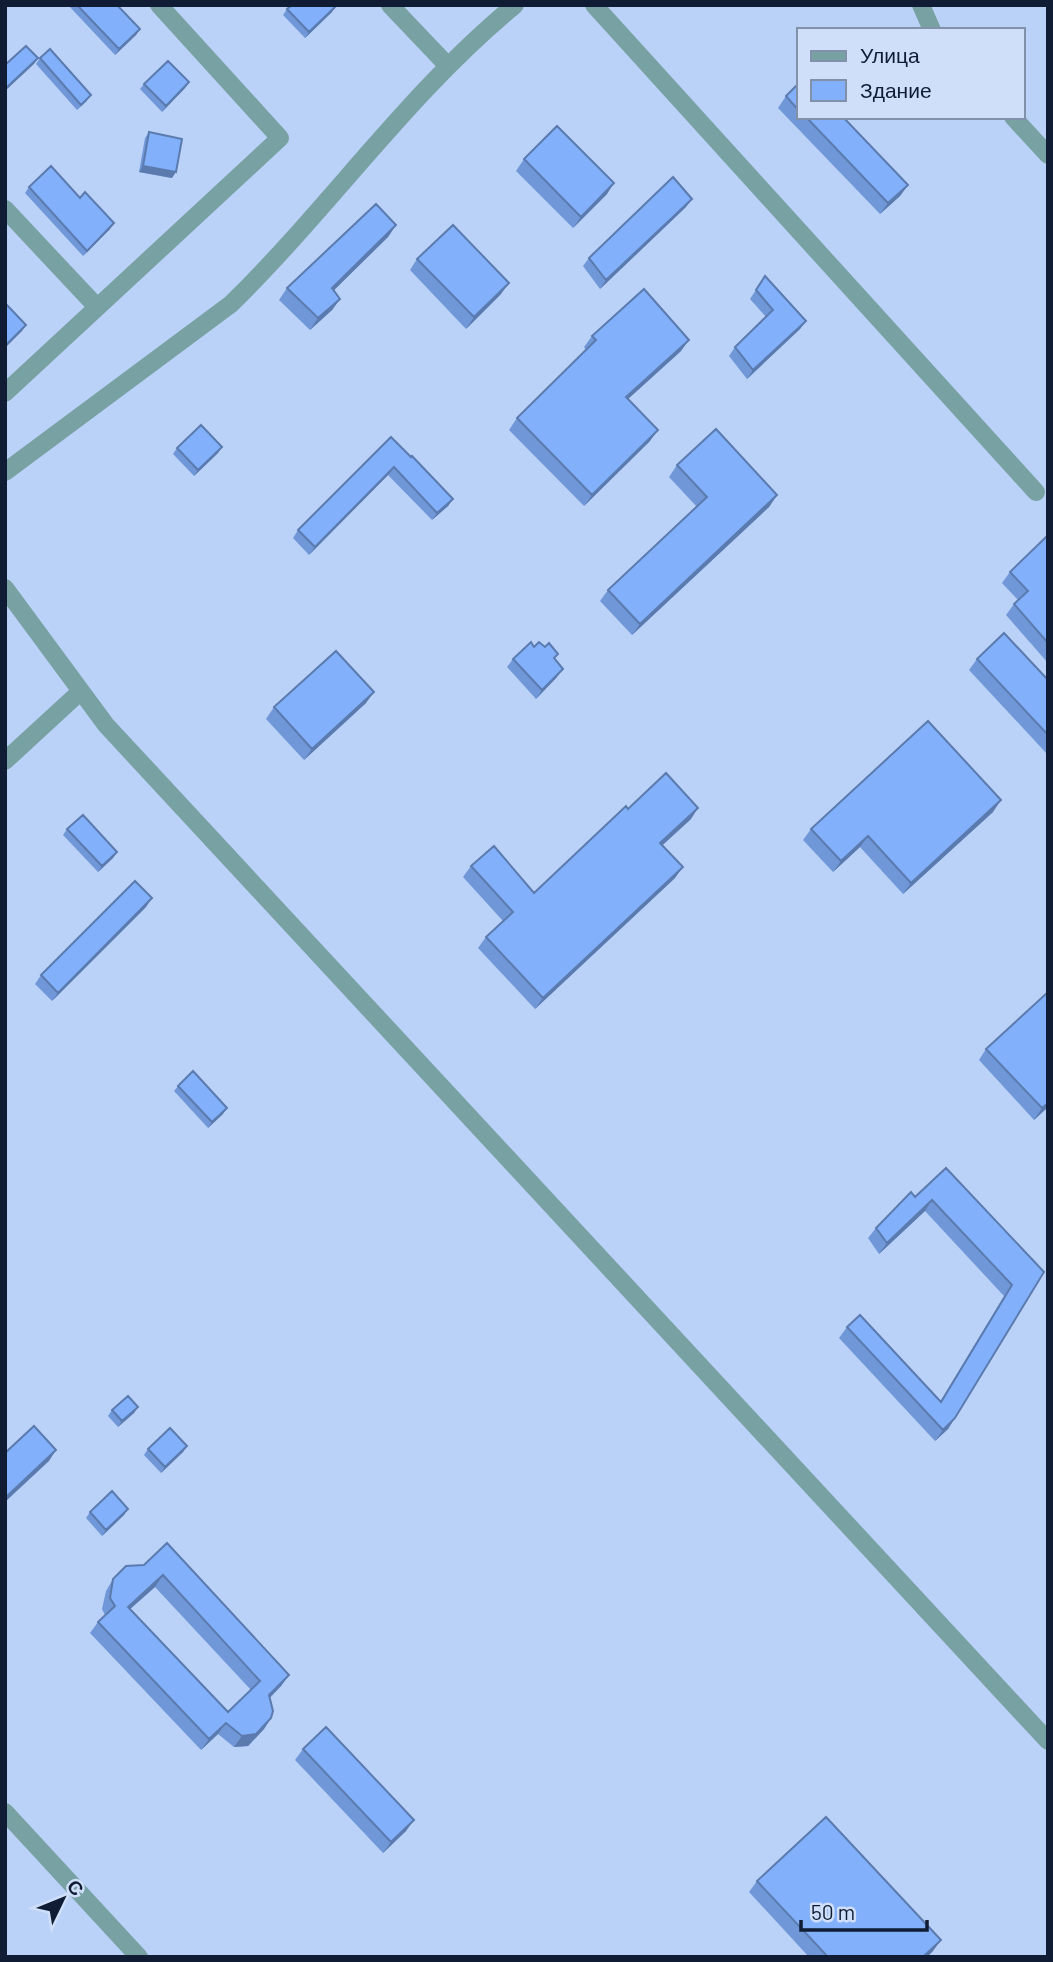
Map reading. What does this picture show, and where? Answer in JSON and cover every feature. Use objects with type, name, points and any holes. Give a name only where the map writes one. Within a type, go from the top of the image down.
[{"type":"street","points":[[5,393],[280,138],[159,5]]},
{"type":"street","points":[[390,5],[448,66]]},
{"type":"street","points":[[5,472],[231,304],[264,272],[448,66],[478,35],[514,5]]},
{"type":"street","points":[[594,5],[1035,492]]},
{"type":"street","points":[[921,5],[931,28]]},
{"type":"street","points":[[1015,119],[1048,155]]},
{"type":"street","points":[[5,209],[97,307]]},
{"type":"street","points":[[5,588],[106,725],[1048,1741]]},
{"type":"street","points":[[5,761],[81,691]]},
{"type":"street","points":[[5,1812],[139,1957]]},
{"type":"building","points":[[77,5],[117,5],[140,29],[119,49]]},
{"type":"building","points":[[292,5],[336,6],[309,32],[287,9]]},
{"type":"building","points":[[26,46],[38,58],[5,89],[5,65]]},
{"type":"building","points":[[50,49],[91,95],[81,105],[40,58]]},
{"type":"building","points":[[168,61],[189,82],[166,106],[144,84]]},
{"type":"building","points":[[797,85],[797,109],[786,96]]},
{"type":"building","points":[[808,119],[845,119],[908,185],[888,203]]},
{"type":"building","points":[[557,126],[614,183],[581,217],[524,159]]},
{"type":"building","points":[[149,132],[182,139],[176,172],[143,166]]},
{"type":"building","points":[[51,166],[80,198],[85,192],[114,223],[87,251],[29,187]]},
{"type":"building","points":[[673,177],[692,199],[606,280],[589,258]]},
{"type":"building","points":[[376,204],[396,225],[332,288],[340,299],[318,318],[287,288]]},
{"type":"building","points":[[453,225],[509,283],[474,317],[417,259]]},
{"type":"building","points":[[765,276],[806,321],[753,370],[735,347],[773,310],[756,290]]},
{"type":"building","points":[[644,289],[689,340],[626,397],[658,430],[592,495],[517,418],[596,340],[592,336]]},
{"type":"building","points":[[5,303],[26,325],[5,346]]},
{"type":"building","points":[[201,425],[222,447],[198,470],[177,448]]},
{"type":"building","points":[[716,429],[777,495],[640,624],[608,590],[707,497],[677,465]]},
{"type":"building","points":[[391,437],[453,499],[437,513],[394,467],[315,547],[298,530]]},
{"type":"building","points":[[1048,535],[1048,643],[1014,604],[1028,591],[1010,572]]},
{"type":"building","points":[[1004,633],[1048,680],[1048,735],[977,659]]},
{"type":"building","points":[[531,642],[534,647],[539,642],[545,647],[549,643],[558,654],[554,658],[563,669],[542,690],[513,659]]},
{"type":"building","points":[[336,651],[374,692],[312,749],[274,707]]},
{"type":"building","points":[[928,721],[1001,800],[911,883],[868,836],[841,861],[811,829]]},
{"type":"building","points":[[666,773],[698,808],[660,843],[683,867],[543,998],[486,937],[513,912],[471,866],[494,846],[534,893],[626,806],[628,809]]},
{"type":"building","points":[[83,815],[117,852],[102,866],[67,829]]},
{"type":"building","points":[[135,881],[152,898],[58,993],[41,975]]},
{"type":"building","points":[[1048,992],[1048,1103],[1042,1108],[986,1049]]},
{"type":"building","points":[[193,1071],[227,1108],[212,1122],[178,1086]]},
{"type":"building","points":[[946,1168],[1044,1272],[955,1418],[943,1430],[847,1327],[860,1315],[941,1402],[1012,1285],[932,1200],[887,1243],[876,1228],[911,1192],[915,1197]]},
{"type":"building","points":[[128,1396],[138,1407],[122,1421],[112,1410]]},
{"type":"building","points":[[34,1426],[56,1450],[5,1498],[5,1453]]},
{"type":"building","points":[[170,1428],[187,1446],[165,1467],[148,1449]]},
{"type":"building","points":[[112,1491],[128,1509],[106,1530],[90,1512]]},
{"type":"building","points":[[167,1543],[289,1675],[269,1695],[273,1711],[271,1718],[256,1734],[242,1736],[226,1723],[209,1739],[98,1622],[115,1606],[110,1598],[113,1579],[126,1566],[144,1565]],"holes":[[[163,1575],[260,1681],[228,1712],[128,1607]]]},
{"type":"building","points":[[326,1727],[414,1820],[391,1842],[303,1749]]},
{"type":"building","points":[[826,1817],[941,1940],[923,1957],[828,1957],[757,1881]]}]
